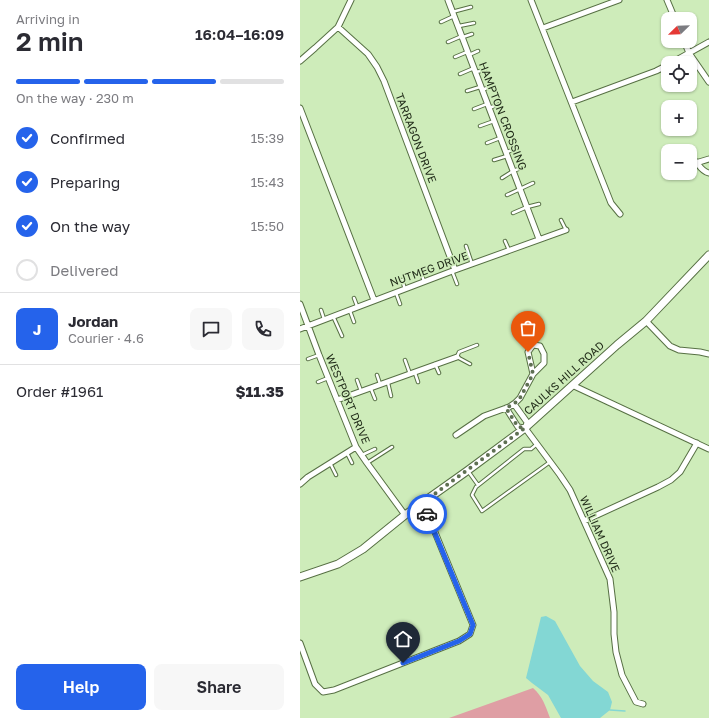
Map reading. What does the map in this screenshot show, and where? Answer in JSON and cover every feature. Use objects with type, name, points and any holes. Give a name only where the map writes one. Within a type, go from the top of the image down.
[{"type":"main road","name":"CAULKS HILL ROAD","points":[[300,578],[338,564],[364,549],[406,515],[525,428],[617,345],[646,321],[709,255]]},
{"type":"street","points":[[300,61],[338,27],[352,0]]},
{"type":"street","name":"HAMPTON CROSSING","points":[[448,0],[539,239]]},
{"type":"street","points":[[531,0],[611,203],[620,214]]},
{"type":"street","points":[[543,28],[619,0]]},
{"type":"street","points":[[667,0],[672,12]]},
{"type":"street","name":"TARRAGON DRIVE","points":[[338,27],[368,54],[384,81],[454,271]]},
{"type":"street","points":[[684,56],[709,42]]},
{"type":"street","points":[[687,48],[709,82]]},
{"type":"street","points":[[572,102],[661,68]]},
{"type":"street","points":[[300,108],[374,300]]},
{"type":"street","points":[[709,159],[698,162],[701,169],[706,173],[709,173]]},
{"type":"street","name":"NUTMEG DRIVE","points":[[300,329],[357,306],[566,230]]},
{"type":"street","name":"WESTPORT DRIVE","points":[[300,304],[336,400],[356,447],[406,515]]},
{"type":"street","points":[[646,321],[670,346],[678,350],[709,354]]},
{"type":"street","points":[[456,435],[484,416],[514,404],[520,398],[533,374],[544,363],[544,354],[540,346],[532,345],[528,352],[533,374]]},
{"type":"street","points":[[336,400],[457,357]]},
{"type":"street","points":[[572,385],[709,449]]},
{"type":"street","points":[[506,408],[518,427],[525,428],[526,422],[514,404]]},
{"type":"street","name":"WILLIAM DRIVE","points":[[525,428],[570,490],[610,579],[614,612],[616,652],[622,675],[636,702],[644,704]]},
{"type":"street","points":[[584,522],[671,480],[680,472],[697,443]]},
{"type":"street","points":[[300,484],[308,477],[356,447]]},
{"type":"street","points":[[300,643],[315,684],[323,692],[334,690],[459,641],[470,634],[473,625],[422,503]]},
{"type":"lane","points":[[442,22],[453,14],[471,7]]},
{"type":"lane","points":[[458,27],[474,23]]},
{"type":"lane","points":[[448,42],[472,34]]},
{"type":"lane","points":[[455,57],[478,51]]},
{"type":"lane","points":[[460,74],[474,70],[485,70]]},
{"type":"lane","points":[[467,91],[492,86]]},
{"type":"lane","points":[[474,109],[500,104]]},
{"type":"lane","points":[[480,126],[494,121]]},
{"type":"lane","points":[[487,143],[500,138]]},
{"type":"lane","points":[[494,160],[517,148]]},
{"type":"lane","points":[[502,178],[513,171],[524,167]]},
{"type":"lane","points":[[507,195],[533,183]]},
{"type":"lane","points":[[513,213],[539,204]]},
{"type":"lane","points":[[561,220],[566,230]]},
{"type":"lane","points":[[505,241],[509,250]]},
{"type":"lane","points":[[466,246],[472,264]]},
{"type":"lane","points":[[454,271],[457,284]]},
{"type":"lane","points":[[421,273],[424,282]]},
{"type":"lane","points":[[402,280],[405,289]]},
{"type":"lane","points":[[396,292],[400,304]]},
{"type":"lane","points":[[354,298],[357,306]]},
{"type":"lane","points":[[350,309],[354,322]]},
{"type":"lane","points":[[321,310],[324,319]]},
{"type":"lane","points":[[333,316],[342,336]]},
{"type":"lane","points":[[470,364],[457,357],[459,352],[477,345]]},
{"type":"lane","points":[[308,359],[319,355]]},
{"type":"lane","points":[[405,360],[418,382]]},
{"type":"lane","points":[[436,364],[439,373]]},
{"type":"lane","points":[[377,375],[380,384]]},
{"type":"lane","points":[[318,382],[328,378]]},
{"type":"lane","points":[[357,380],[361,391]]},
{"type":"lane","points":[[388,382],[391,396]]},
{"type":"lane","points":[[370,388],[375,399]]},
{"type":"lane","points":[[537,444],[531,449],[524,449],[476,487],[472,495],[482,511],[550,461]]},
{"type":"lane","points":[[367,463],[392,447]]},
{"type":"lane","points":[[362,455],[375,449]]},
{"type":"lane","points":[[347,453],[352,463]]},
{"type":"lane","points":[[330,463],[336,475]]},
{"type":"lane","points":[[468,471],[478,485]]},
{"type":"shaded area","points":[[533,688],[545,705],[550,718],[449,718]]},
{"type":"water","points":[[546,616],[555,621],[580,666],[593,681],[608,692],[612,702],[610,710],[600,718],[561,718],[548,695],[526,678],[541,617]]},
{"type":"waterway","points":[[610,710],[625,711]]},
{"type":"way so far","points":[[427,514],[422,503],[468,471],[525,428],[518,427],[506,408],[520,398],[533,374],[528,352]]},
{"type":"route","points":[[403,663],[459,641],[470,634],[473,625],[427,514]]}]
